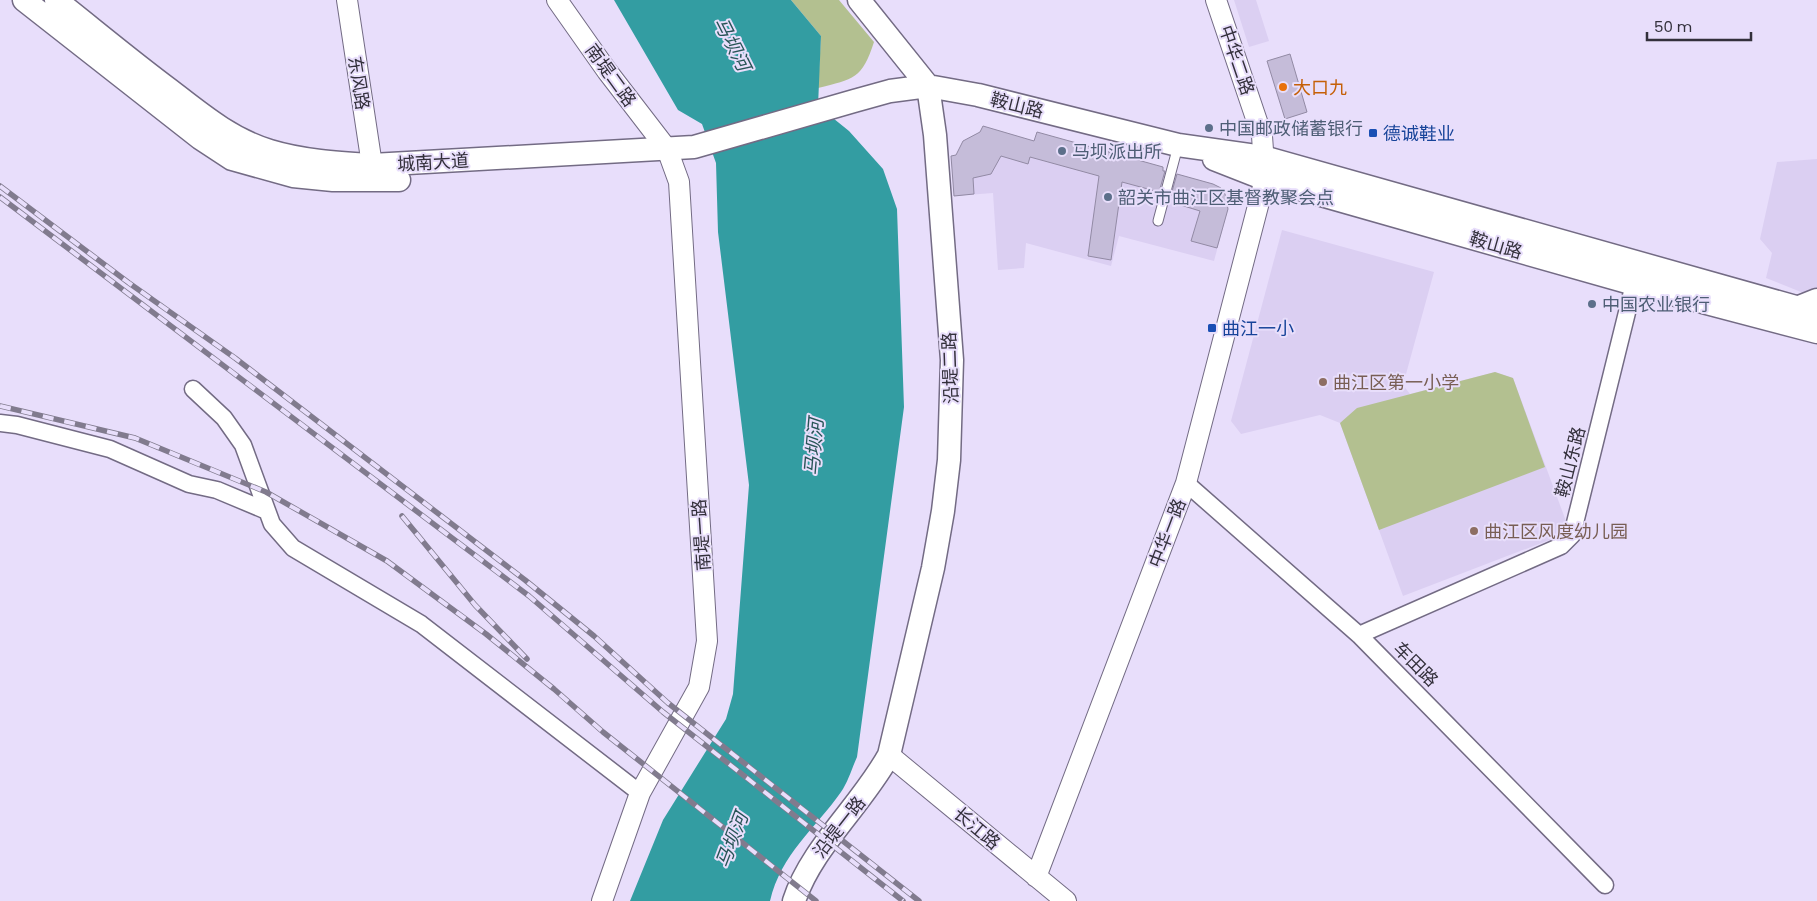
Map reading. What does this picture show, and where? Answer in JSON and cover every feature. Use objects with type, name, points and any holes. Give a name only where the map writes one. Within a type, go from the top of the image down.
[{"type":"main road","points":[[24,0],[200,138],[232,159],[293,176],[373,181],[669,156]]},
{"type":"main road","name":"城南大道","points":[[56,0],[209,120],[243,140],[270,151],[336,163],[372,165],[669,156],[854,100]]},
{"type":"main road","name":"沿堤二路","points":[[859,0],[928,86],[936,135],[952,360],[949,460],[933,568],[889,755]]},
{"type":"main road","name":"鞍山路","points":[[854,100],[890,91],[928,86],[978,96],[1178,145],[1812,308]]},
{"type":"main road","name":"鞍山路","points":[[1264,168],[1634,284],[1817,332]]},
{"type":"main road","name":"沿堤一路","points":[[794,901],[801,880],[810,865],[875,780],[889,755]]},
{"type":"street","name":"东风路","points":[[346,0],[372,165]]},
{"type":"street","name":"南堤二路","points":[[557,0],[669,156]]},
{"type":"street","name":"中华二路","points":[[1216,0],[1262,136],[1264,168]]},
{"type":"street","name":"南堤一路","points":[[602,901],[640,792],[699,687],[707,641],[678,182],[669,156]]},
{"type":"street","name":"中华一路","points":[[1036,877],[1186,483],[1264,168]]},
{"type":"street","name":"鞍山东路","points":[[1359,635],[1561,546],[1568,541],[1574,530],[1634,284]]},
{"type":"street","points":[[193,389],[224,418],[243,445],[272,524],[294,548],[421,624],[640,792]]},
{"type":"street","points":[[0,423],[17,425],[110,449],[189,484],[218,490],[267,511]]},
{"type":"street","name":"车田路","points":[[1186,483],[1359,635],[1605,885]]},
{"type":"street","name":"长江路","points":[[889,755],[1066,901]]},
{"type":"lane","points":[[1158,221],[1178,145]]},
{"type":"shaded area","points":[[791,0],[839,0],[874,42],[865,64],[855,76],[818,88],[821,36]]},
{"type":"shaded area","points":[[1234,0],[1256,0],[1269,41],[1249,47]]},
{"type":"shaded area","points":[[983,126],[1034,141],[1030,157],[1157,191],[1163,170],[1221,188],[1225,194],[1228,209],[1214,261],[1119,236],[1111,266],[1026,243],[1024,268],[998,270],[993,193],[954,196],[951,156],[956,155],[963,141],[980,132]]},
{"type":"shaded area","points":[[1817,159],[1817,295],[1806,294],[1766,278],[1772,253],[1760,239],[1777,162]]},
{"type":"shaded area","name":"曲江区第一小学","points":[[1282,230],[1434,272],[1403,385],[1410,394],[1495,372],[1513,378],[1570,532],[1403,596],[1340,423],[1320,415],[1241,434],[1231,421]]},
{"type":"shaded area","points":[[1495,372],[1513,378],[1545,467],[1379,530],[1340,423],[1357,408]]},
{"type":"water","name":"马坝河","points":[[614,0],[791,0],[821,36],[818,106],[849,131],[883,169],[897,209],[904,407],[857,757],[841,792],[790,856],[782,869],[770,901],[630,901],[663,820],[726,719],[733,694],[749,485],[718,232],[716,163],[702,124],[678,110]]},
{"type":"building","points":[[1290,54],[1307,112],[1285,119],[1267,61]]},
{"type":"building","points":[[983,126],[1034,141],[1037,132],[1163,167],[1163,171],[1165,171],[1159,192],[1122,182],[1111,260],[1088,256],[1099,176],[1030,157],[1028,164],[1001,156],[991,174],[973,178],[974,194],[954,196],[951,156],[956,155],[963,141],[980,132]]},
{"type":"building","points":[[1177,174],[1213,184],[1221,188],[1225,194],[1228,209],[1217,248],[1191,241],[1200,211],[1174,203],[1176,197],[1171,195]]},
{"type":"railway","points":[[0,186],[129,283],[235,358],[525,580],[594,636],[668,703],[919,901]]},
{"type":"railway","points":[[0,197],[529,596],[663,712],[903,901]]},
{"type":"railway","points":[[0,406],[135,438],[266,492],[387,561],[486,634],[554,689],[603,732],[816,901]]},
{"type":"railway","points":[[402,516],[475,605],[527,659]]},
{"type":"place","name":"大口九","points":[[1283,87]]},
{"type":"place","name":"中国邮政储蓄银行","points":[[1209,128]]},
{"type":"place","name":"德诚鞋业","points":[[1373,133]]},
{"type":"place","name":"马坝派出所","points":[[1062,151]]},
{"type":"place","name":"韶关市曲江区基督教聚会点","points":[[1108,197]]},
{"type":"place","name":"中国农业银行","points":[[1592,304]]},
{"type":"place","name":"曲江一小","points":[[1212,328]]},
{"type":"place","name":"曲江区第一小学","points":[[1323,382]]},
{"type":"place","name":"曲江区风度幼儿园","points":[[1474,531]]}]
